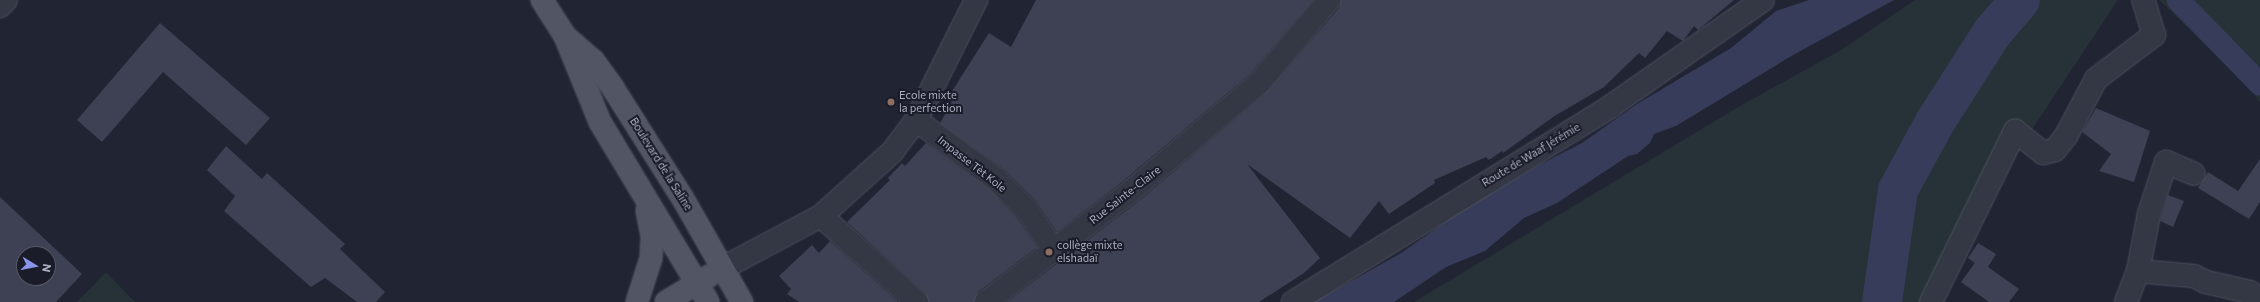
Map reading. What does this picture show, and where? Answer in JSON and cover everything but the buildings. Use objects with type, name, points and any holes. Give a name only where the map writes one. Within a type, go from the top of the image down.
[{"type":"main road","name":"Boulevard de la Saline","points":[[542,0],[565,36],[597,115],[643,195],[698,283],[708,302]]},
{"type":"main road","name":"Boulevard de la Saline","points":[[565,36],[593,60],[606,77],[723,268],[742,302]]},
{"type":"main road","points":[[637,302],[651,258],[652,236],[643,195]]},
{"type":"main road","points":[[666,302],[723,268]]},
{"type":"street","points":[[0,6],[6,0]]},
{"type":"street","points":[[723,268],[821,216],[892,152],[916,120],[976,0]]},
{"type":"street","name":"Rue Sainte-Claire","points":[[986,302],[1053,249],[1131,191],[1260,83],[1329,0]]},
{"type":"street","name":"Route de Waaf Jérémie","points":[[1293,302],[1611,106],[1763,0]]},
{"type":"street","points":[[1931,302],[2015,131],[2043,153],[2055,150],[2066,136],[2078,109],[2096,79],[2154,35],[2143,0]]},
{"type":"street","name":"Impasse Tèt Kole","points":[[916,120],[997,180],[1027,210],[1053,249]]},
{"type":"street","points":[[2126,302],[2138,271],[2149,214],[2166,162],[2194,174]]},
{"type":"street","points":[[821,216],[917,302]]},
{"type":"street","points":[[2138,271],[2194,276],[2206,282],[2250,292],[2260,301]]},
{"type":"shaded area","points":[[1915,0],[2118,0],[2015,155],[1938,302],[1414,302],[1740,106],[1841,50]]},
{"type":"shaded area","points":[[2159,0],[2260,0],[2260,102],[2243,80]]},
{"type":"shaded area","points":[[106,272],[135,302],[77,302]]},
{"type":"water","points":[[1809,0],[1894,0],[1793,55],[1676,126],[1654,134],[1650,143],[1637,154],[1628,156],[1557,203],[1524,218],[1485,251],[1446,267],[1394,302],[1314,302],[1401,253],[1457,214],[1539,165],[1582,143],[1637,104],[1731,48],[1776,11]]},
{"type":"waterway","points":[[1882,302],[1898,190],[1935,122],[1992,33],[2020,0]]},
{"type":"waterway","points":[[2178,0],[2260,84]]},
{"type":"place","name":"Ecole mixte la perfection","points":[[891,102]]},
{"type":"place","name":"collège mixte elshadaï","points":[[1049,252]]}]
